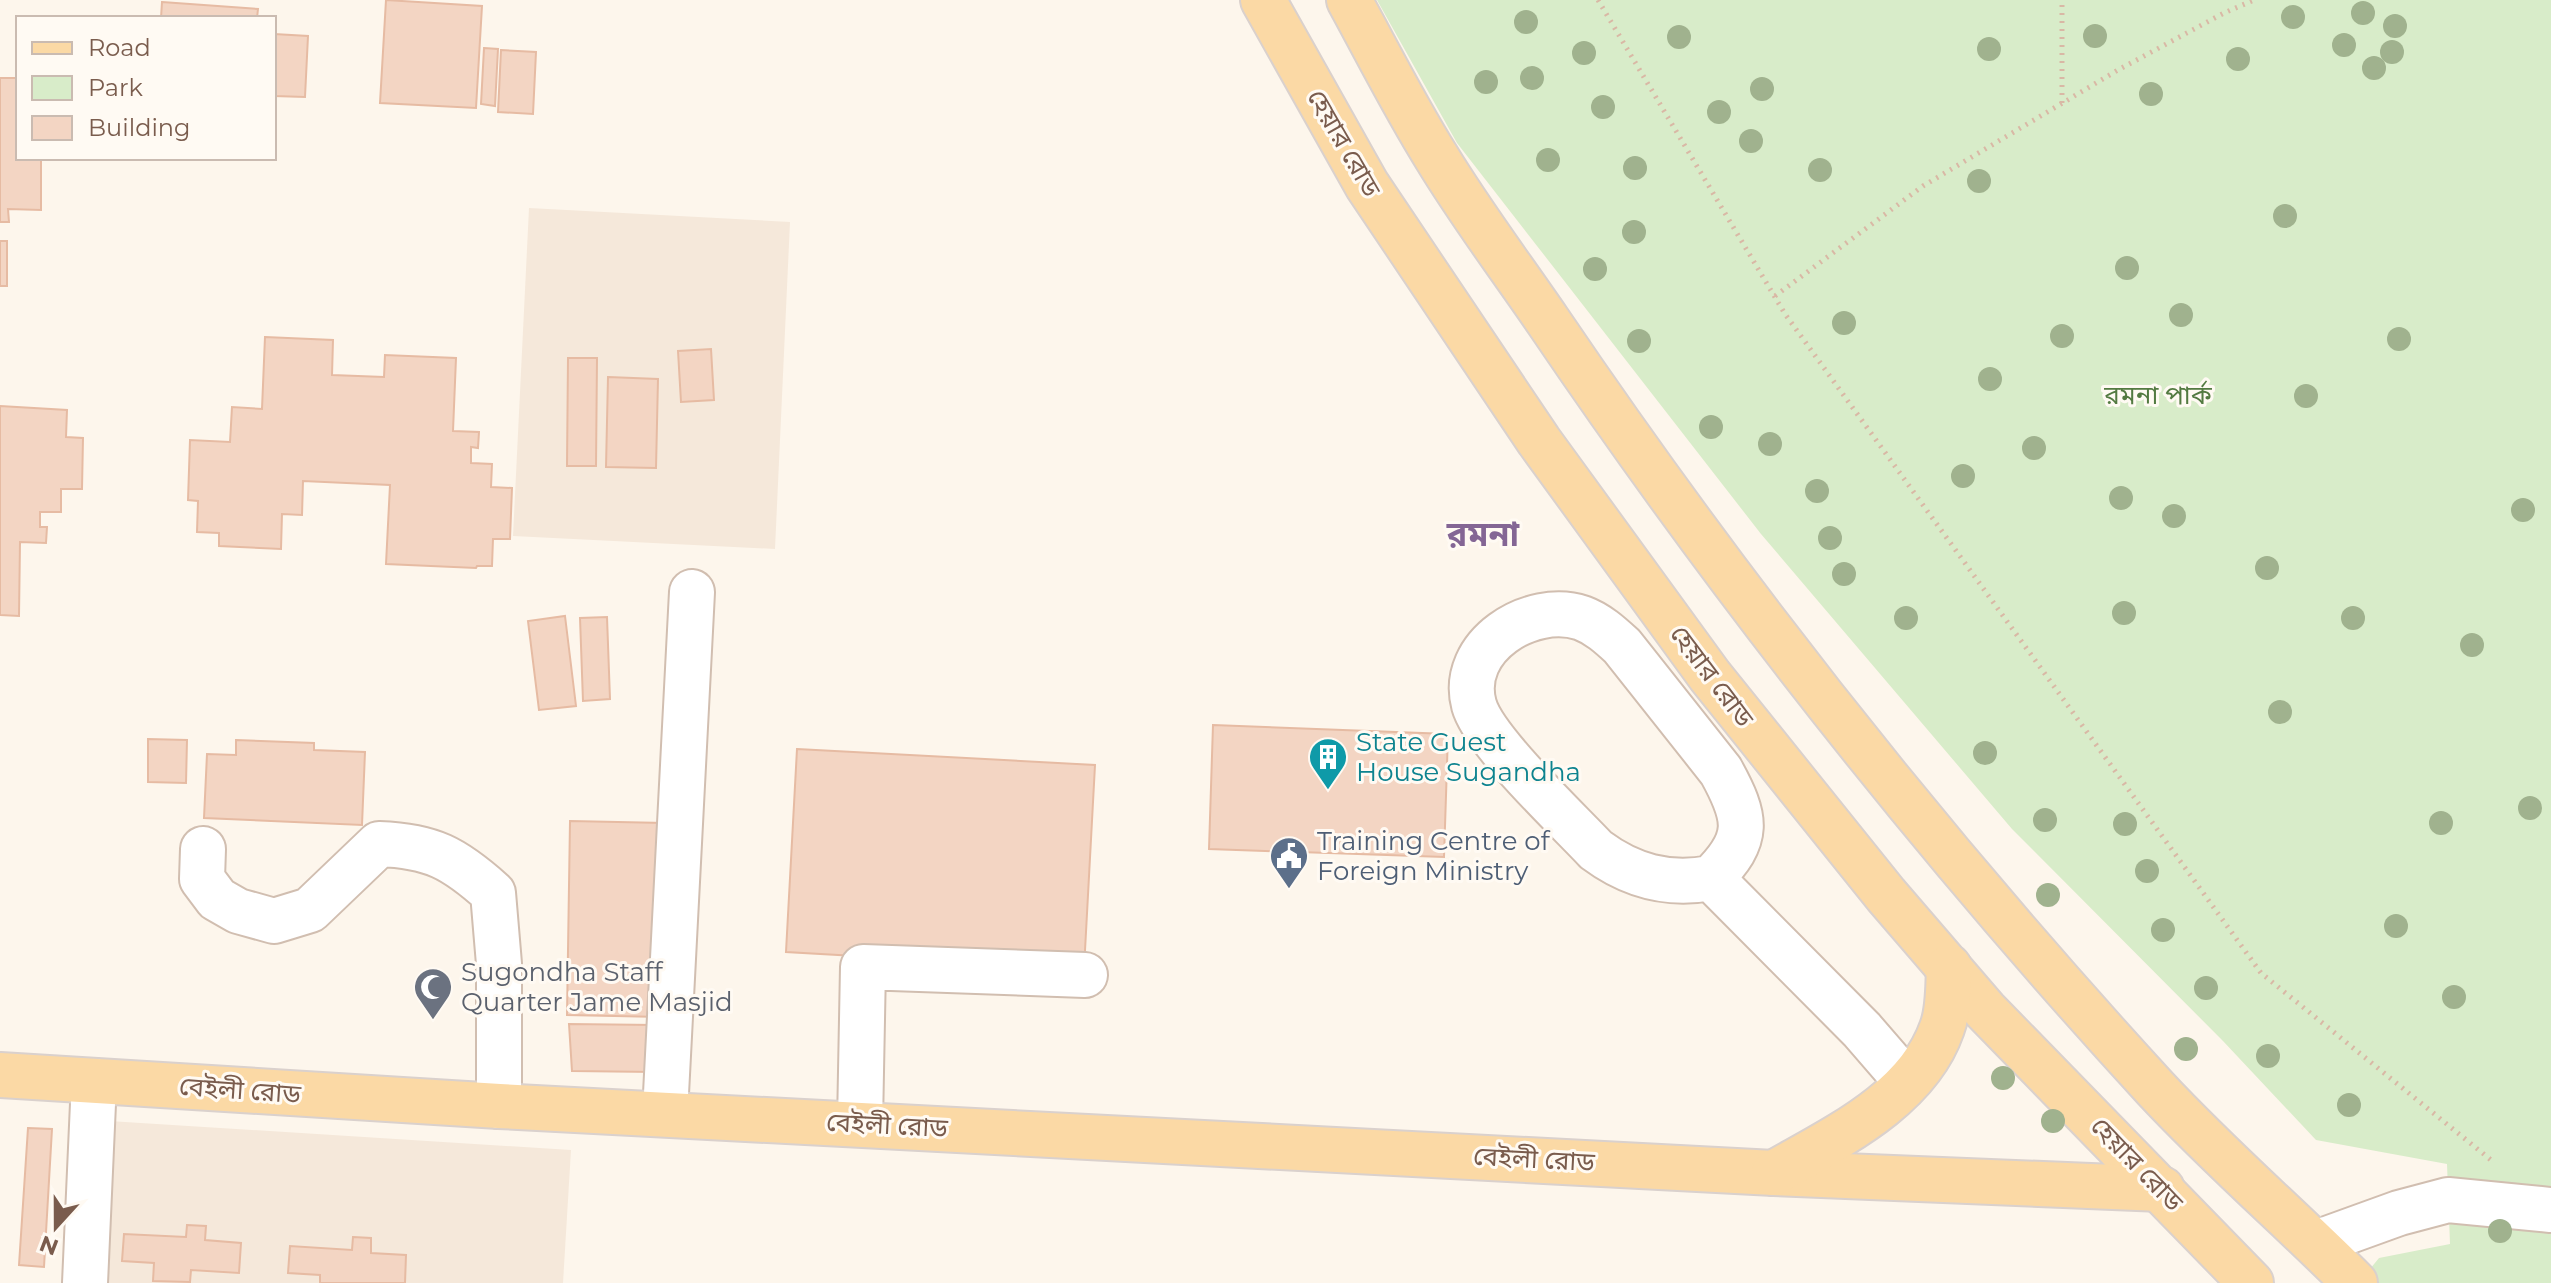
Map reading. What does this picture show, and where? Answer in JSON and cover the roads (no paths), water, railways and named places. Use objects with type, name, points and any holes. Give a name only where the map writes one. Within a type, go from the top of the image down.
[{"type":"main road","name":"হেয়ার রোড","points":[[1263,0],[1367,185],[1539,441],[1710,676],[1886,895],[1985,1010],[2251,1283]]},
{"type":"main road","points":[[1349,0],[1436,157],[1648,465],[1824,700],[1950,854],[2157,1090],[2253,1188],[2316,1243],[2355,1283]]},
{"type":"main road","points":[[1774,1173],[1878,1109],[1907,1082],[1928,1057],[1943,1027],[1949,967]]},
{"type":"main road","name":"বেইলী রোড","points":[[0,1075],[499,1106],[1774,1173],[2162,1189]]},
{"type":"street","points":[[665,1113],[692,592]]},
{"type":"street","points":[[1555,614],[1581,618],[1603,628],[1622,646],[1721,771],[1742,816],[1735,849],[1711,878],[1691,882],[1651,878],[1613,862],[1596,850],[1491,737],[1475,706],[1472,690],[1480,658],[1488,646],[1507,630],[1530,618],[1555,614]]},
{"type":"street","points":[[203,849],[202,879],[217,899],[238,911],[274,921],[310,910],[379,844],[413,845],[461,865],[493,893],[499,964],[499,1106]]},
{"type":"street","points":[[1711,878],[1862,1030],[1907,1082]]},
{"type":"street","points":[[860,1124],[863,967],[1085,975]]},
{"type":"street","points":[[85,1283],[94,1081]]},
{"type":"street","points":[[2316,1243],[2399,1213],[2448,1200],[2551,1210]]},
{"type":"place","name":"State Guest House Sugandha","points":[[1328,791]]},
{"type":"place","name":"Training Centre of Foreign Ministry","points":[[1289,890]]},
{"type":"place","name":"Sugondha Staff Quarter Jame Masjid","points":[[433,1021]]},
{"type":"district","name":"রমনা","points":[[1483,534]]},
{"type":"park label","name":"রমনা পার্ক","points":[[2158,395]]}]
